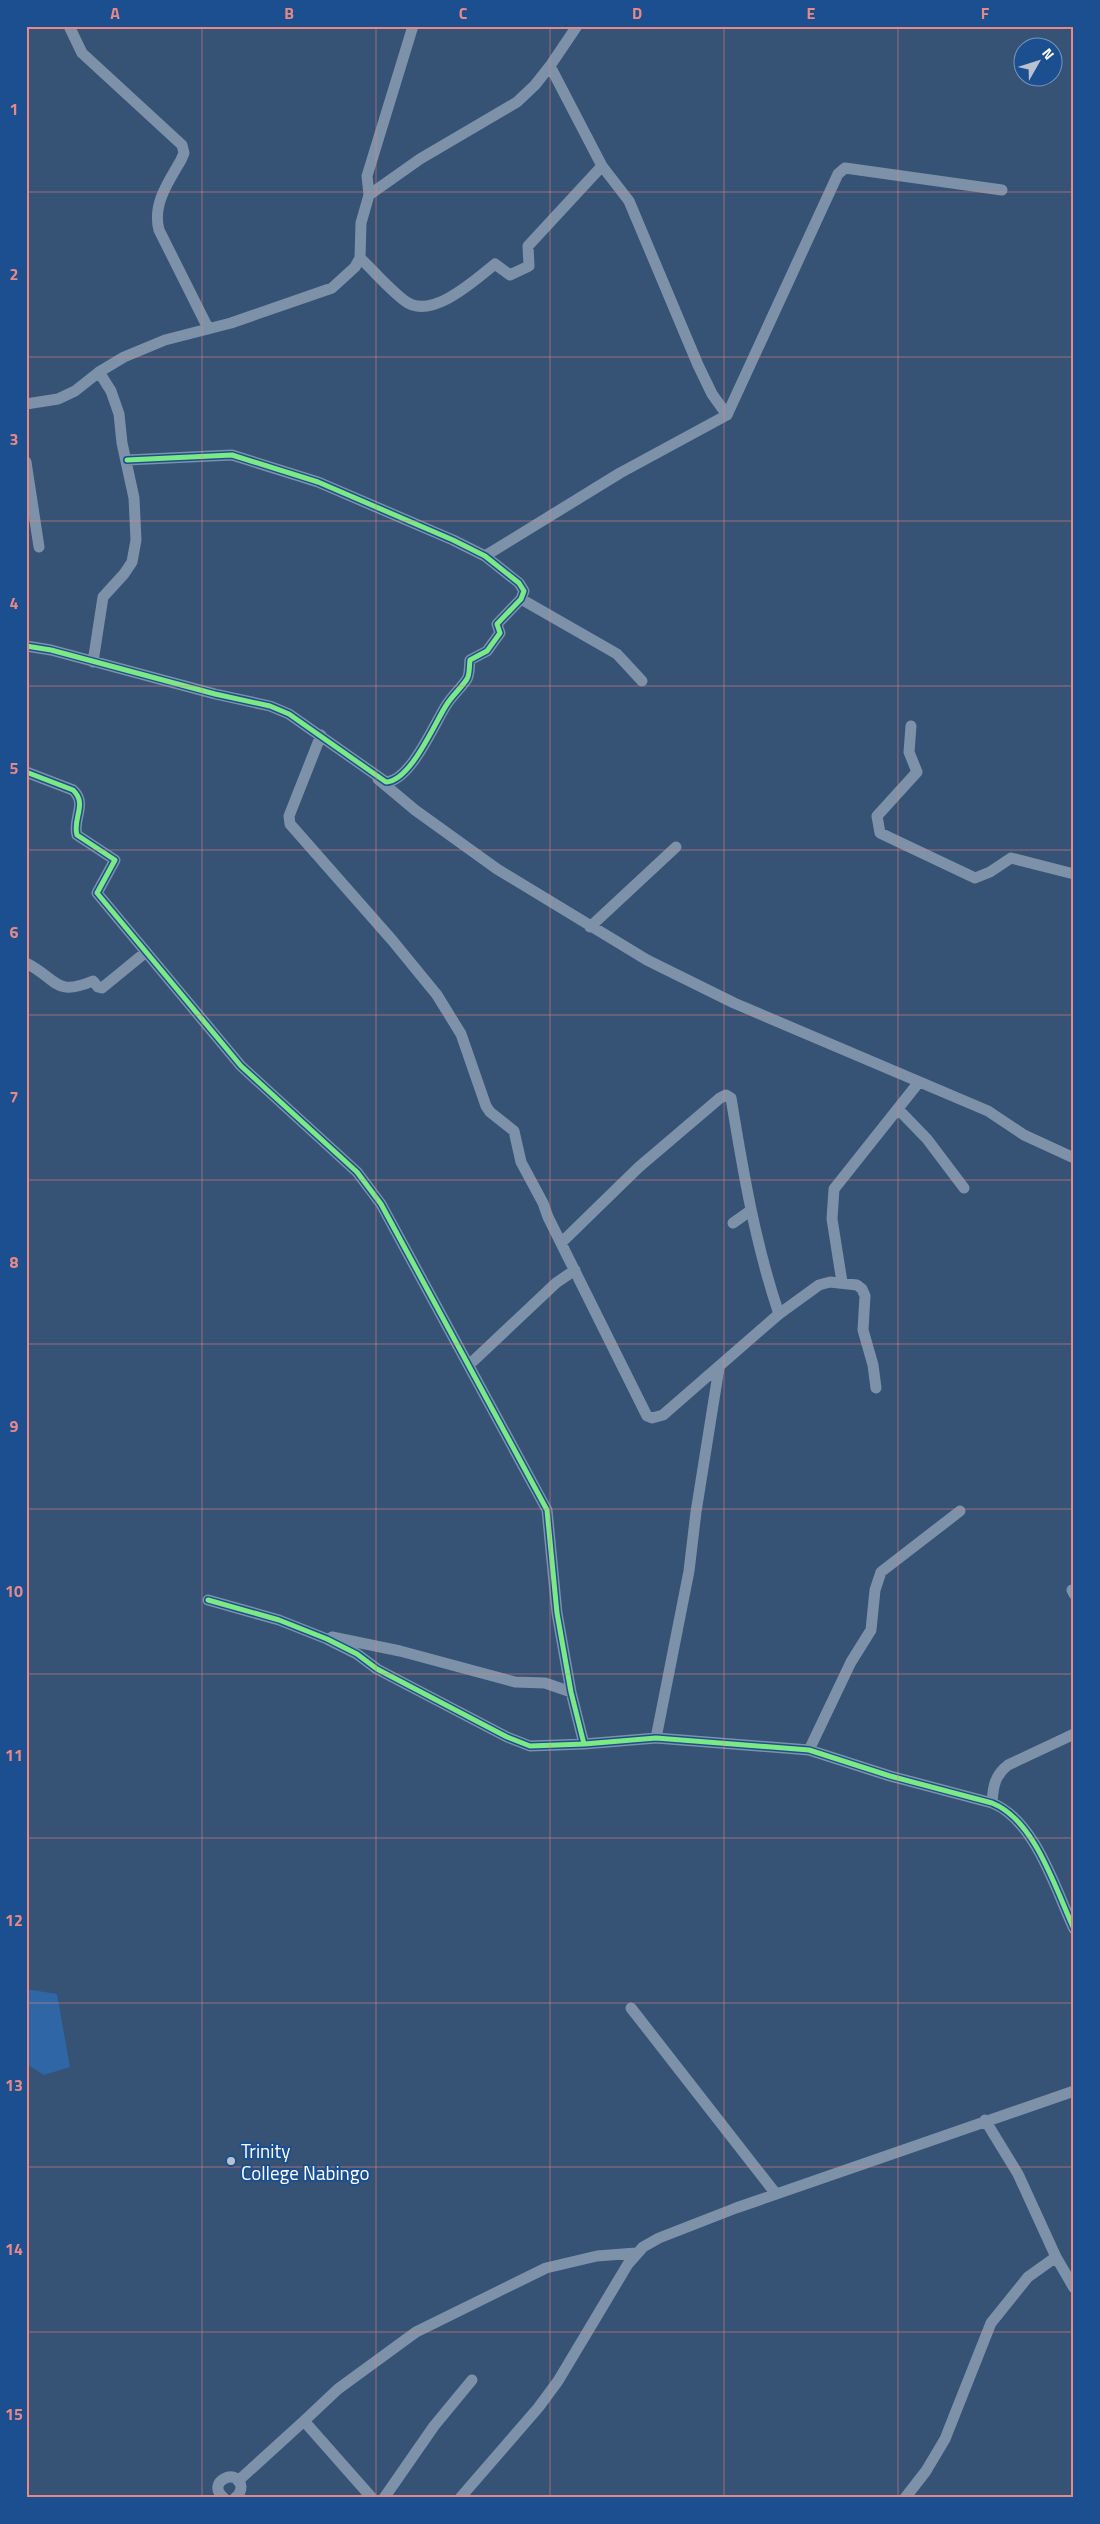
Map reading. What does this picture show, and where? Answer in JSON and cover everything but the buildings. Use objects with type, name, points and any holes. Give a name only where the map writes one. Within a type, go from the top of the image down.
[{"type":"street","points":[[69,26],[82,53],[182,145],[184,153],[157,208],[156,218],[159,230],[208,328]]},
{"type":"street","points":[[26,404],[58,399],[75,392],[99,372],[151,345],[231,323],[303,296],[332,288],[355,267],[360,258],[361,223],[370,195],[367,176],[412,26]]},
{"type":"street","points":[[370,195],[402,170],[517,102],[535,85],[550,66],[576,26]]},
{"type":"street","points":[[550,66],[602,166],[629,201],[698,365],[712,394],[727,415]]},
{"type":"street","points":[[360,258],[406,302],[416,307],[443,302],[495,264],[510,275],[529,266],[528,246],[602,166]]},
{"type":"street","points":[[485,556],[620,473],[727,415],[838,174],[845,168],[1002,190]]},
{"type":"street","points":[[93,662],[103,597],[132,562],[136,540],[134,498],[122,443],[119,414],[111,391],[99,372]]},
{"type":"street","points":[[26,646],[51,650],[270,706],[289,714],[322,735],[386,782],[396,779],[402,774],[431,734],[447,704],[468,677],[470,660],[487,651],[500,634],[497,624],[521,599],[524,591],[519,583],[485,556],[318,482],[252,460],[232,455],[127,460]]},
{"type":"street","points":[[26,462],[39,547]]},
{"type":"street","points":[[521,599],[617,654],[642,682]]},
{"type":"street","points":[[911,726],[909,752],[917,772],[877,816],[880,833],[975,878],[990,872],[1011,858],[1074,874]]},
{"type":"street","points":[[322,735],[290,816],[290,824],[392,940],[437,995],[455,1023],[486,1106],[514,1131],[525,1171],[544,1203],[647,1416],[652,1418],[663,1415],[779,1314],[819,1286],[830,1282],[857,1285],[865,1296],[863,1330],[873,1365],[876,1388]]},
{"type":"street","points":[[351,757],[415,810],[497,869],[647,960],[734,1003],[988,1111],[1024,1135],[1074,1158]]},
{"type":"street","points":[[26,772],[73,790],[78,795],[81,803],[75,828],[77,835],[115,860],[97,892],[240,1066],[357,1172],[381,1204],[547,1510],[557,1613],[571,1692],[584,1744]]},
{"type":"street","points":[[590,927],[676,847]]},
{"type":"street","points":[[26,963],[66,989],[76,988],[93,981],[98,987],[102,988],[146,952]]},
{"type":"street","points":[[842,1282],[832,1218],[834,1189],[920,1082]]},
{"type":"street","points":[[562,1242],[639,1167],[726,1095],[731,1098],[750,1211],[763,1268],[779,1314]]},
{"type":"street","points":[[898,1109],[927,1139],[964,1188]]},
{"type":"street","points":[[733,1223],[750,1211]]},
{"type":"street","points":[[469,1364],[556,1283],[575,1270]]},
{"type":"street","points":[[656,1738],[689,1570],[696,1512],[719,1368]]},
{"type":"street","points":[[809,1750],[851,1662],[871,1630],[875,1590],[881,1572],[960,1512]]},
{"type":"street","points":[[208,1600],[279,1620],[327,1638],[357,1654],[377,1669],[507,1737],[530,1746],[656,1738],[809,1750],[890,1776],[992,1803],[1005,1808],[1017,1818],[1041,1856],[1074,1929]]},
{"type":"street","points":[[308,1632],[400,1651],[515,1682],[545,1683],[571,1692]]},
{"type":"street","points":[[992,1803],[995,1782],[1001,1770],[1074,1734]]},
{"type":"street","points":[[631,2008],[776,2194]]},
{"type":"street","points":[[460,2498],[538,2408],[558,2381],[636,2253],[659,2238],[776,2194],[985,2120],[1074,2091]]},
{"type":"street","points":[[985,2120],[1018,2174],[1056,2257],[1074,2288]]},
{"type":"street","points":[[238,2480],[338,2389],[416,2332],[546,2268],[596,2256],[636,2253]]},
{"type":"street","points":[[905,2498],[926,2471],[945,2439],[991,2323],[1028,2277],[1056,2257]]},
{"type":"street","points":[[384,2498],[434,2426],[472,2380]]},
{"type":"street","points":[[304,2421],[372,2498]]},
{"type":"street","points":[[224,2498],[219,2492],[220,2482],[229,2476],[238,2480],[241,2488],[235,2498]]},
{"type":"shaded area","points":[[26,1989],[57,1994],[70,2067],[44,2075],[26,2064]]},
{"type":"cycle path","points":[[26,646],[51,650],[215,694],[270,706],[289,714],[386,782],[395,779],[413,762],[447,704],[467,679],[470,660],[487,651],[500,633],[497,624],[521,599],[524,591],[519,583],[485,556],[453,540],[318,482],[232,455],[127,460]]},
{"type":"cycle path","points":[[26,772],[73,790],[77,795],[80,806],[76,823],[77,835],[115,860],[97,893],[241,1066],[357,1172],[381,1204],[547,1510],[557,1613],[571,1692],[584,1744]]},
{"type":"cycle path","points":[[208,1600],[279,1620],[327,1639],[357,1654],[377,1669],[507,1737],[530,1746],[656,1738],[809,1750],[890,1776],[992,1803],[1007,1812],[1020,1824],[1032,1840],[1051,1876],[1074,1929]]},
{"type":"place","name":"Trinity College Nabingo","points":[[231,2161]]}]
